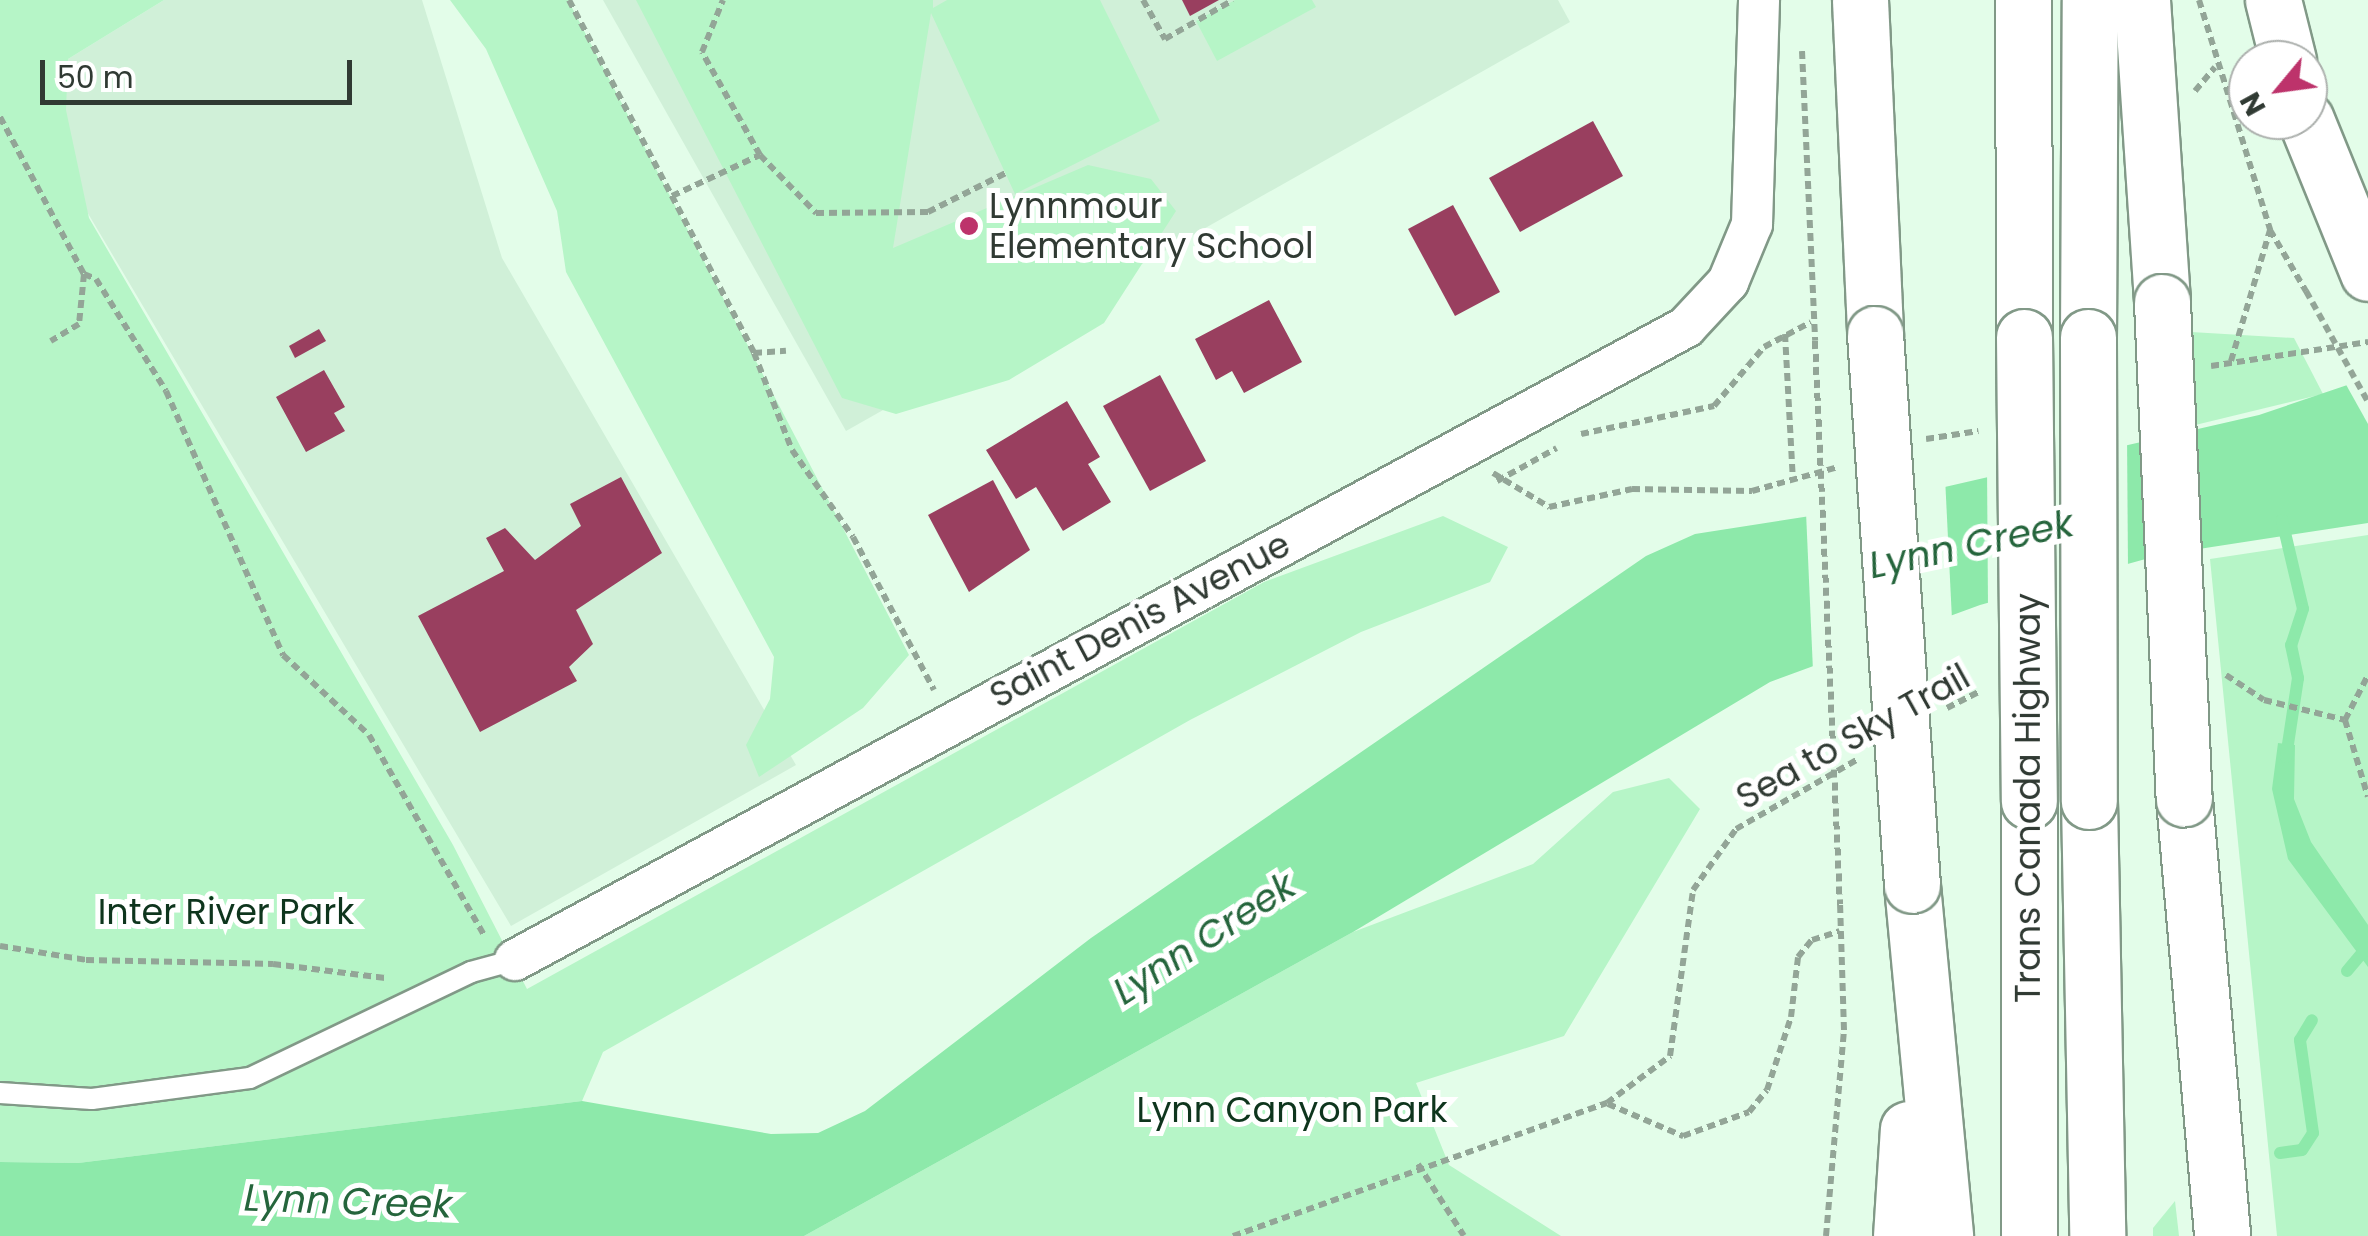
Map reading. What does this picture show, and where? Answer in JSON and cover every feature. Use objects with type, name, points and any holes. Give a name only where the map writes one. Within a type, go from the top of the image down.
[{"type":"main road","points":[[1860,0],[1875,334],[1912,885],[1945,1236]]},
{"type":"main road","name":"Trans Canada Highway","points":[[2023,0],[2030,1236]]},
{"type":"main road","name":"Trans Canada Highway","points":[[2090,0],[2090,801],[2097,1236]]},
{"type":"main road","points":[[2142,0],[2162,302],[2184,799],[2222,1236]]},
{"type":"main road","points":[[2273,0],[2283,40]]},
{"type":"main road","points":[[2314,140],[2366,270]]},
{"type":"main road","points":[[1901,1236],[1920,961]]},
{"type":"street","name":"Saint Denis Avenue","points":[[508,962],[1661,343],[1710,306],[1742,255],[1756,190],[1759,0]]},
{"type":"lane","points":[[0,1093],[92,1098],[250,1078],[508,962]]},
{"type":"path","points":[[569,0],[754,353],[792,450],[853,536],[952,722]]},
{"type":"path","points":[[722,0],[702,52],[760,155],[816,213],[928,212],[1006,173]]},
{"type":"path","points":[[1143,0],[1165,39],[1231,0]]},
{"type":"path","points":[[2199,0],[2270,230],[2368,402]]},
{"type":"path","points":[[1801,40],[1844,1030],[1826,1236]]},
{"type":"path","points":[[0,117],[84,274],[79,324],[51,341]]},
{"type":"path","points":[[672,196],[760,155]]},
{"type":"path","points":[[2231,362],[2270,230]]},
{"type":"path","points":[[84,274],[96,279],[166,391],[283,655],[369,736],[508,962]]},
{"type":"path","points":[[1497,481],[1583,433],[1714,406],[1785,333],[1812,322]]},
{"type":"path","points":[[1785,333],[1792,482]]},
{"type":"path","points":[[754,353],[786,351]]},
{"type":"path","points":[[2220,671],[2264,700],[2345,720]]},
{"type":"path","points":[[2367,679],[2345,720],[2368,797]]},
{"type":"path","name":"Sea to Sky Trail","points":[[1933,717],[1996,688]]},
{"type":"path","name":"Sea to Sky Trail","points":[[1233,1236],[1418,1164],[1606,1103],[1670,1056],[1693,890],[1736,830],[1869,753]]},
{"type":"path","points":[[1606,1103],[1682,1136],[1749,1112],[1767,1090],[1790,1017],[1798,957],[1812,940],[1840,931]]},
{"type":"path","points":[[0,946],[86,960],[273,964],[400,980]]},
{"type":"path","points":[[1418,1164],[1464,1236]]},
{"type":"shaded area","points":[[164,0],[422,0],[502,258],[796,765],[511,926],[45,141],[68,59]]},
{"type":"shaded area","name":"Lynnmour Elementary School","points":[[603,0],[1558,0],[1570,22],[846,431]]},
{"type":"green space","name":"Inter River Park","points":[[0,0],[164,0],[68,59],[66,110],[89,218],[453,845],[527,989],[1264,582],[1443,516],[1508,547],[1490,582],[1361,632],[1190,720],[603,1052],[582,1101],[78,1163],[0,1162]]},
{"type":"green space","points":[[450,0],[568,0],[909,655],[863,708],[759,777],[746,745],[770,699],[774,657],[566,272],[557,211],[486,49]]},
{"type":"green space","points":[[636,0],[933,0],[933,8],[947,0],[1100,0],[1160,121],[1015,194],[931,13],[893,248],[1088,165],[1151,179],[1176,211],[1104,323],[1009,380],[896,414],[842,398]]},
{"type":"green space","points":[[1235,0],[1312,0],[1316,7],[1217,61],[1196,21]]},
{"type":"green space","points":[[2191,332],[2294,338],[2323,394],[2154,435]]},
{"type":"green space","points":[[2368,535],[2368,1236],[2277,1236],[2210,559]]},
{"type":"green space","name":"Lynn Canyon Park","points":[[1669,778],[1700,809],[1564,1036],[1416,1083],[1449,1165],[1561,1236],[804,1236],[1353,932],[1533,864],[1613,792]]},
{"type":"green space","points":[[2175,1201],[2179,1236],[2153,1236],[2153,1228]]},
{"type":"water","name":"Lynn Creek","points":[[2368,378],[2368,523],[2160,555],[1980,605],[1770,682],[1353,932],[804,1236],[0,1236],[0,1162],[78,1163],[582,1101],[771,1134],[818,1133],[865,1111],[1091,938],[1646,556],[1695,534],[1836,512],[2259,415]]},
{"type":"water","points":[[2278,743],[2295,745],[2294,799],[2311,842],[2368,925],[2368,967],[2288,859],[2272,789]]},
{"type":"pier","points":[[2368,373],[2368,424],[2344,381]]},
{"type":"pier","points":[[2127,435],[2128,569],[1988,608],[1987,465]]},
{"type":"pier","points":[[1945,477],[1952,620],[1813,671],[1806,512]]},
{"type":"building","points":[[1182,0],[1219,0],[1190,16]]},
{"type":"building","points":[[1593,121],[1623,176],[1520,232],[1489,178]]},
{"type":"building","points":[[1453,205],[1500,292],[1455,316],[1408,229]]},
{"type":"building","points":[[1269,300],[1302,362],[1244,393],[1232,371],[1216,380],[1195,339]]},
{"type":"building","points":[[319,329],[326,341],[295,358],[289,346]]},
{"type":"building","points":[[324,370],[345,407],[334,413],[345,431],[306,452],[276,397]]},
{"type":"building","points":[[1160,375],[1206,461],[1150,491],[1103,406]]},
{"type":"building","points":[[1067,401],[1100,457],[1088,464],[1111,502],[1063,531],[1036,487],[1016,499],[986,450]]},
{"type":"building","points":[[621,477],[662,553],[576,610],[593,644],[569,667],[577,681],[480,732],[418,616],[504,571],[486,538],[505,528],[535,560],[581,526],[570,504]]},
{"type":"building","points":[[993,480],[1030,550],[969,592],[928,515]]},
{"type":"waterway","points":[[2282,520],[2303,609],[2291,645],[2298,678],[2286,757]]},
{"type":"waterway","points":[[2347,971],[2366,948]]},
{"type":"waterway","points":[[2280,1153],[2302,1150],[2313,1133],[2300,1040],[2312,1020]]},
{"type":"place","name":"Lynnmour Elementary School","points":[[969,226]]}]
